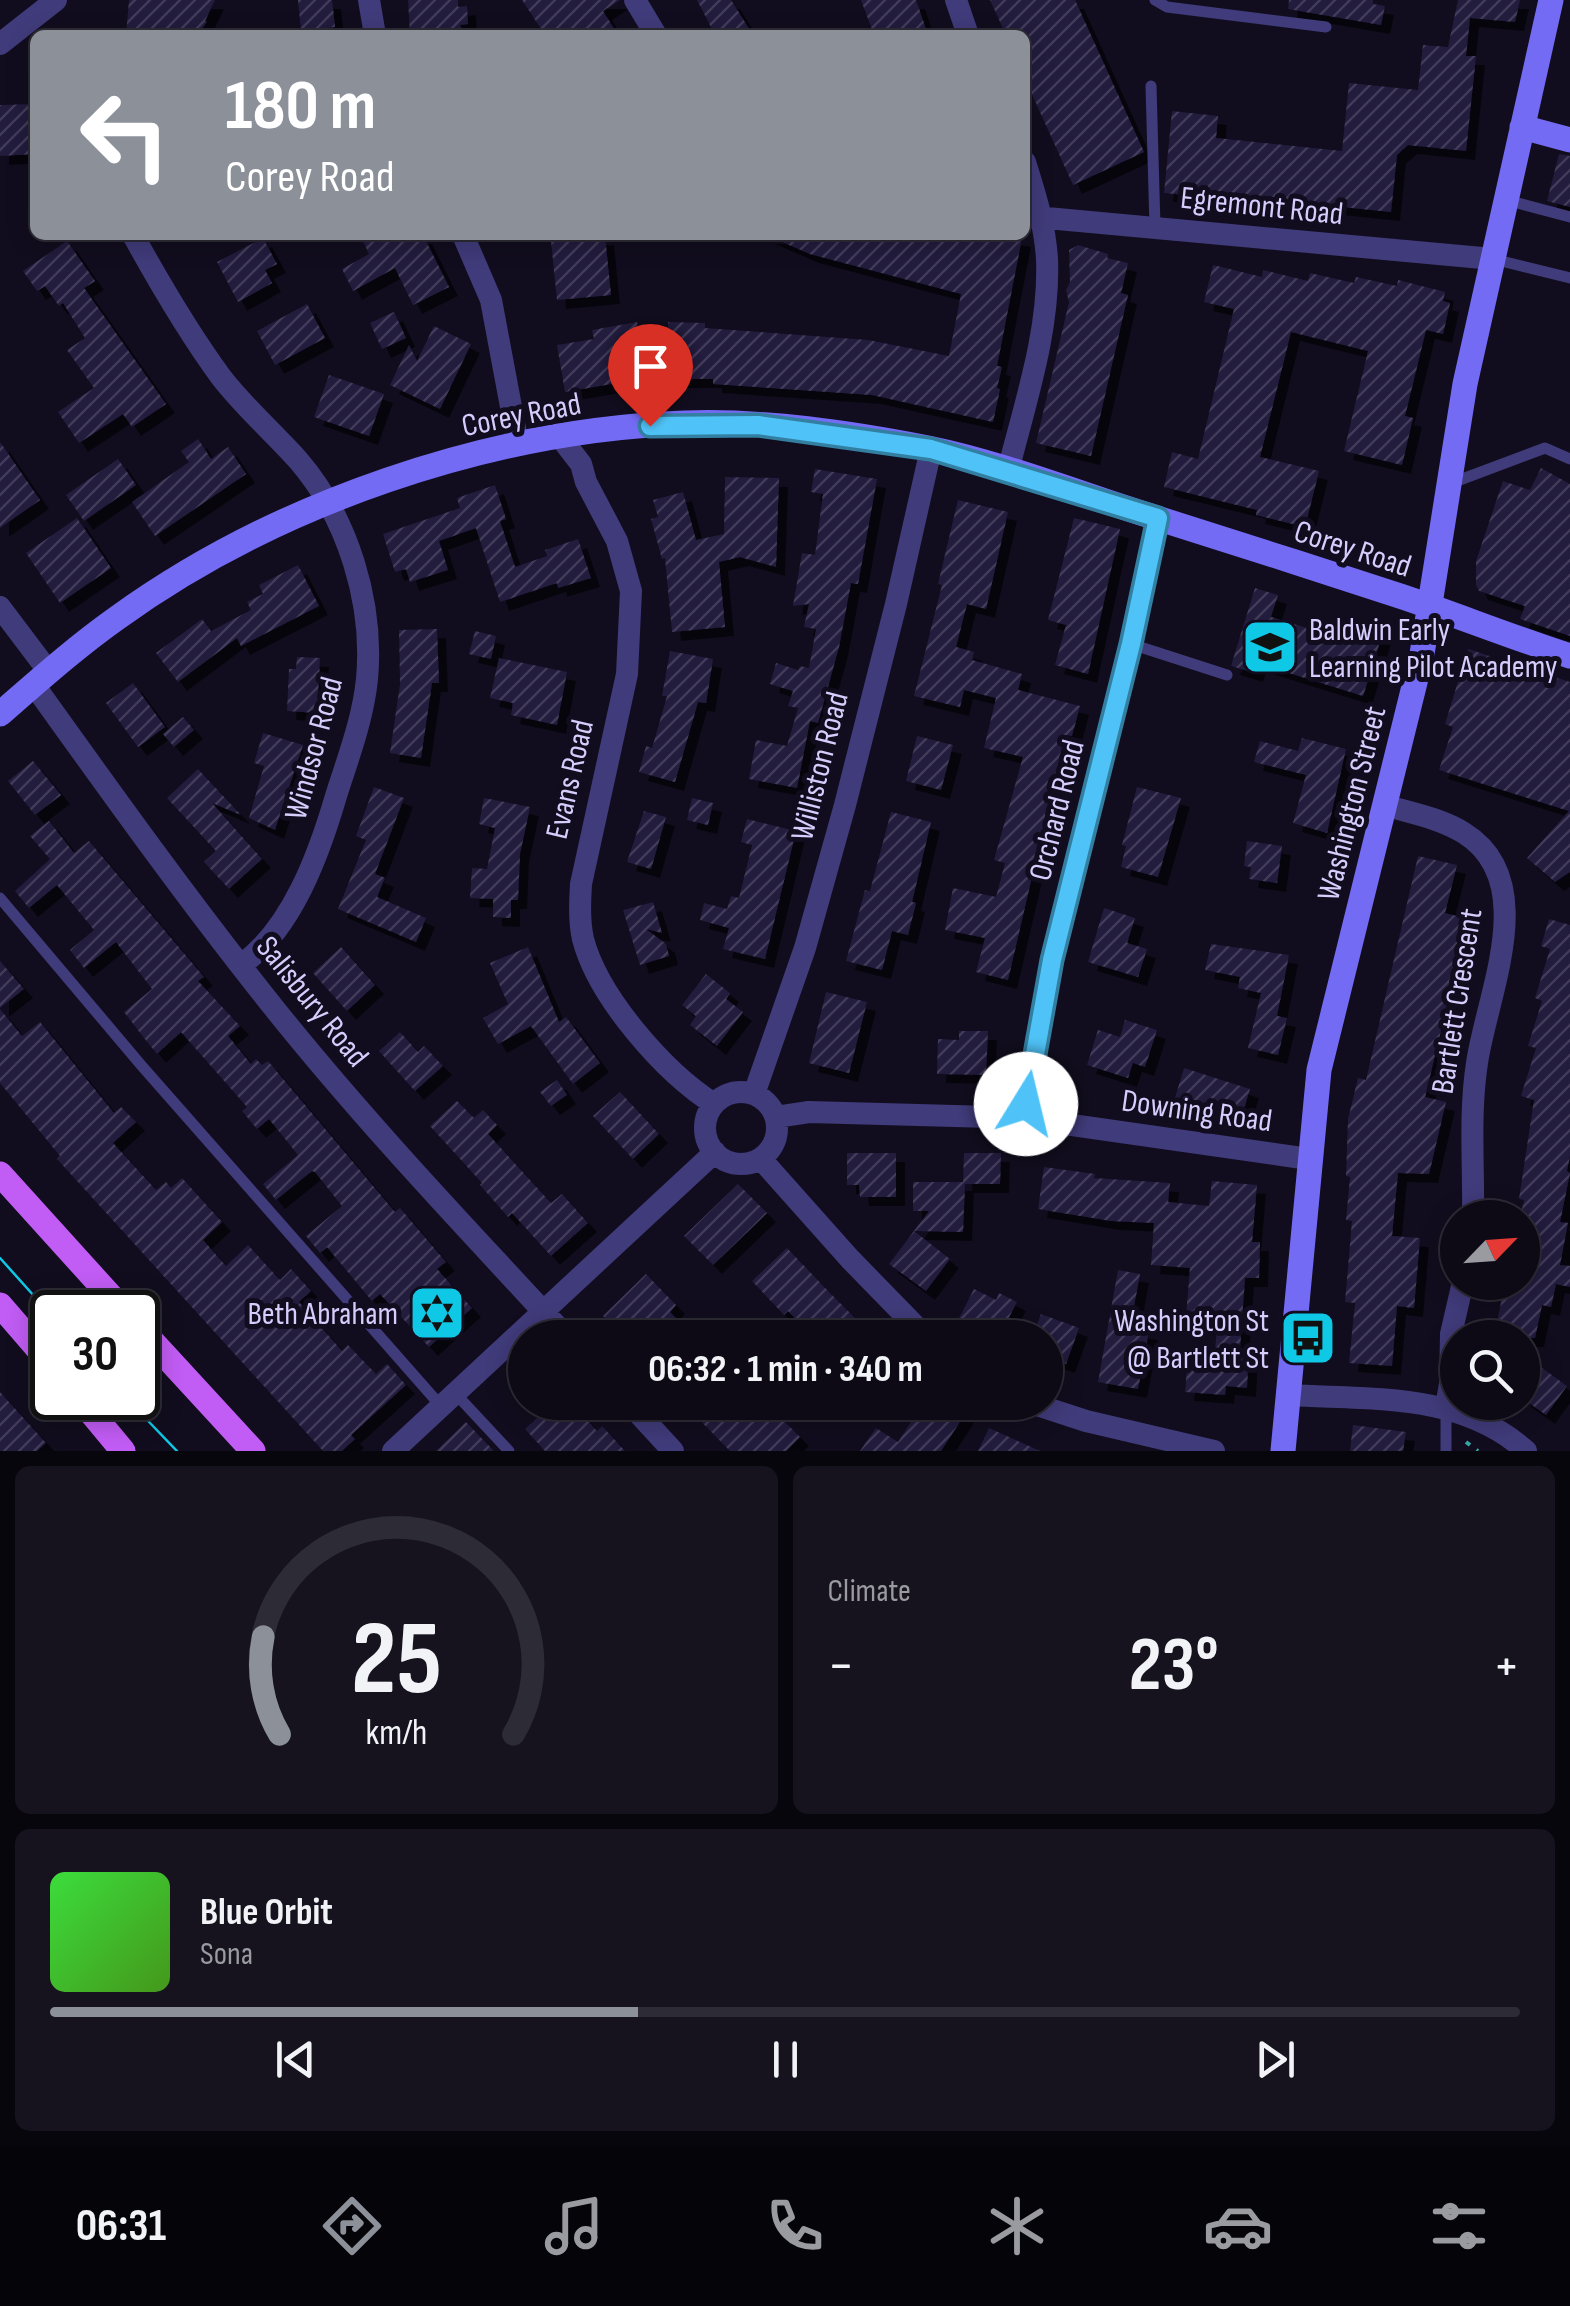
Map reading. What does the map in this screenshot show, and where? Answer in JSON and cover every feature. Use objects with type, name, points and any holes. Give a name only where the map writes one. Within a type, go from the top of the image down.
[{"type":"main road","points":[[0,1174],[105,1290]]},
{"type":"main road","points":[[0,1304],[30,1339]]},
{"type":"main road","points":[[160,1350],[253,1451]]},
{"type":"main road","points":[[97,1420],[123,1451]]},
{"type":"street","points":[[41,27],[56,0]]},
{"type":"street","points":[[369,0],[374,30]]},
{"type":"street","points":[[635,0],[653,30]]},
{"type":"street","points":[[956,0],[966,30]]},
{"type":"street","name":"Washington Street","points":[[1283,1451],[1324,1044],[1422,654],[1464,384],[1551,0]]},
{"type":"street","points":[[0,44],[30,32]]},
{"type":"street","points":[[1522,127],[1570,140]]},
{"type":"street","points":[[1008,472],[1046,297],[1047,260],[1033,217]]},
{"type":"street","name":"Egremont Road","points":[[1033,217],[1493,258]]},
{"type":"street","name":"Windsor Road","points":[[136,240],[222,378],[297,460],[327,503],[352,560],[366,622],[368,652],[362,707],[330,818],[279,925],[256,954],[240,964]]},
{"type":"street","points":[[465,240],[492,300],[518,444]]},
{"type":"street","name":"Corey Road","points":[[0,714],[118,617],[186,573],[327,503],[429,467],[518,444],[650,426],[722,423],[931,449],[1158,518],[1570,656]]},
{"type":"street","name":"Evans Road","points":[[561,438],[581,464],[586,482],[617,540],[631,592],[626,674],[581,884],[583,938],[604,984],[644,1038],[686,1084],[714,1104]]},
{"type":"street","name":"Williston Road","points":[[754,1094],[804,948],[845,805],[931,449]]},
{"type":"street","name":"Orchard Road","points":[[1024,1118],[1052,960],[1131,644],[1158,518]]},
{"type":"street","name":"Salisbury Road","points":[[0,607],[41,679],[240,964],[352,1100],[552,1320]]},
{"type":"street","name":"Bartlett Crescent","points":[[1384,805],[1439,821],[1468,836],[1492,863],[1506,903],[1500,956],[1474,1090],[1473,1200]]},
{"type":"street","points":[[732,1092],[754,1094],[768,1103],[776,1116],[776,1140],[761,1159],[737,1164],[714,1152],[705,1132],[707,1118],[714,1104],[732,1092]]},
{"type":"street","name":"Downing Road","points":[[776,1116],[809,1112],[1024,1118],[1310,1160]]},
{"type":"street","points":[[393,1451],[714,1152]]},
{"type":"street","points":[[761,1159],[910,1320]]},
{"type":"street","points":[[1288,1395],[1440,1407]]},
{"type":"street","points":[[1063,1413],[1214,1451]]},
{"type":"street","points":[[645,1420],[673,1451]]},
{"type":"street","points":[[1481,1420],[1526,1451]]},
{"type":"lane","points":[[1155,0],[1168,8],[1326,27]]},
{"type":"lane","points":[[1152,86],[1155,227]]},
{"type":"lane","points":[[1506,200],[1570,217]]},
{"type":"lane","points":[[1493,258],[1570,278]]},
{"type":"lane","points":[[1447,484],[1545,448],[1570,460]]},
{"type":"lane","points":[[1131,644],[1227,675]]},
{"type":"lane","points":[[0,898],[141,1065],[447,1399],[509,1451]]},
{"type":"lane","points":[[1446,1420],[1446,1451]]},
{"type":"path","points":[[1466,1451],[1467,1443],[1478,1451]]},
{"type":"building","points":[[129,0],[215,0],[201,30],[126,30]]},
{"type":"building","points":[[298,0],[332,0],[335,27],[301,30]]},
{"type":"building","points":[[408,0],[458,0],[458,7],[467,6],[468,24],[460,25],[462,30],[410,30]]},
{"type":"building","points":[[522,0],[620,0],[603,11],[615,30],[542,30]]},
{"type":"building","points":[[697,0],[731,0],[750,30],[712,30]]},
{"type":"building","points":[[861,0],[916,0],[926,30],[872,30]]},
{"type":"building","points":[[990,0],[1075,0],[1144,152],[1073,185],[1030,90],[1030,30],[1004,30]]},
{"type":"building","points":[[1289,0],[1373,0],[1373,4],[1385,6],[1381,25],[1288,9]]},
{"type":"building","points":[[1458,0],[1520,0],[1515,22],[1470,18],[1466,56],[1476,56],[1466,151],[1408,145],[1397,155],[1391,212],[1206,193],[1206,197],[1164,193],[1172,111],[1218,116],[1216,138],[1342,151],[1349,83],[1418,90],[1423,45],[1448,47]]},
{"type":"building","points":[[30,104],[30,154],[0,156],[0,105]]},
{"type":"building","points":[[1559,154],[1570,156],[1570,207],[1547,201]]},
{"type":"building","points":[[264,240],[277,264],[265,270],[272,283],[238,302],[217,262]]},
{"type":"building","points":[[362,240],[426,240],[449,287],[413,305],[395,268],[353,291],[342,269],[369,254]]},
{"type":"building","points":[[605,240],[611,295],[557,300],[551,241]]},
{"type":"building","points":[[778,240],[1022,240],[997,366],[1002,367],[993,422],[872,395],[713,384],[713,379],[667,379],[668,322],[868,340],[949,356],[961,294],[810,254]]},
{"type":"building","points":[[67,241],[95,281],[84,288],[166,404],[132,427],[123,414],[79,443],[58,412],[94,388],[67,350],[85,338],[63,303],[59,306],[45,286],[37,291],[23,271]]},
{"type":"building","points":[[1078,245],[1128,263],[1121,293],[1128,295],[1091,456],[1036,443],[1069,302],[1069,250]]},
{"type":"building","points":[[1213,265],[1262,277],[1263,270],[1308,281],[1310,273],[1354,283],[1356,277],[1397,286],[1398,280],[1445,292],[1443,301],[1450,303],[1443,334],[1426,330],[1405,416],[1413,418],[1402,465],[1344,451],[1368,351],[1291,332],[1260,457],[1319,471],[1305,527],[1256,515],[1257,510],[1164,487],[1172,452],[1198,459],[1234,309],[1204,302]]},
{"type":"building","points":[[307,304],[325,338],[275,365],[257,331]]},
{"type":"building","points":[[394,312],[406,338],[382,349],[370,323]]},
{"type":"building","points":[[637,322],[646,378],[565,392],[557,345],[594,339],[592,330]]},
{"type":"building","points":[[434,326],[471,344],[440,409],[390,385],[409,345],[417,361]]},
{"type":"building","points":[[329,375],[384,394],[369,436],[314,417]]},
{"type":"building","points":[[198,439],[211,459],[228,447],[246,474],[155,536],[132,502],[189,462],[181,451]]},
{"type":"building","points":[[0,442],[40,500],[0,528]]},
{"type":"building","points":[[118,459],[136,485],[84,521],[66,495]]},
{"type":"building","points":[[1541,468],[1570,484],[1570,636],[1520,619],[1525,606],[1479,591],[1476,585],[1476,561],[1503,481],[1530,490]]},
{"type":"building","points":[[815,469],[877,479],[858,584],[851,583],[839,647],[818,723],[810,721],[797,788],[749,779],[756,740],[787,746],[798,708],[788,706],[793,691],[770,684],[776,663],[798,670],[800,666],[809,668],[816,629],[804,627],[809,604],[793,606],[802,553],[815,555],[823,494],[811,492]]},
{"type":"building","points":[[725,477],[779,478],[776,567],[740,557],[719,562],[725,627],[672,632],[665,558],[662,559],[651,519],[658,517],[653,500],[683,492],[696,540],[724,534]]},
{"type":"building","points":[[495,485],[506,519],[500,521],[515,567],[547,556],[545,550],[578,539],[591,578],[558,588],[557,583],[500,602],[476,528],[439,541],[448,570],[410,582],[406,569],[395,572],[383,534],[460,508],[457,498]]},
{"type":"building","points":[[958,500],[1008,512],[986,609],[967,604],[956,647],[974,652],[972,660],[1022,674],[1018,690],[1080,706],[1072,736],[1065,735],[1008,980],[976,972],[985,938],[945,930],[953,888],[996,897],[1005,863],[994,860],[1023,757],[984,748],[996,698],[964,690],[960,707],[914,696],[942,585],[938,584]]},
{"type":"building","points":[[77,518],[111,568],[60,603],[26,553]]},
{"type":"building","points":[[1074,518],[1120,529],[1088,674],[1055,665],[1066,625],[1048,620]]},
{"type":"building","points":[[298,565],[319,606],[241,646],[237,638],[178,682],[156,653],[202,619],[211,631],[251,610],[247,602],[263,594],[259,585]]},
{"type":"building","points":[[1255,588],[1278,595],[1271,617],[1323,633],[1326,623],[1357,633],[1360,625],[1383,632],[1363,696],[1257,663],[1254,673],[1231,666]]},
{"type":"building","points":[[437,629],[439,683],[432,683],[421,758],[390,753],[400,684],[399,630]]},
{"type":"building","points":[[475,631],[496,636],[491,659],[469,654]]},
{"type":"building","points":[[1468,649],[1570,682],[1570,872],[1555,882],[1527,858],[1569,811],[1439,770],[1453,727],[1445,724]]},
{"type":"building","points":[[670,651],[713,659],[706,703],[698,702],[675,782],[639,772],[646,746],[652,748],[667,696],[662,696]]},
{"type":"building","points":[[297,657],[320,658],[317,713],[287,711],[289,669],[296,669]]},
{"type":"building","points":[[499,658],[567,672],[557,725],[511,715],[513,703],[490,698]]},
{"type":"building","points":[[133,683],[165,727],[138,747],[106,703]]},
{"type":"building","points":[[183,717],[194,730],[174,747],[163,734]]},
{"type":"building","points":[[263,733],[303,745],[275,830],[249,818],[264,766],[254,763]]},
{"type":"building","points":[[917,736],[953,745],[941,790],[906,781]]},
{"type":"building","points":[[1302,738],[1346,749],[1327,833],[1293,823],[1306,775],[1254,762],[1260,741],[1298,751]]},
{"type":"building","points":[[33,761],[61,795],[35,815],[8,781]]},
{"type":"building","points":[[198,769],[241,815],[212,803],[262,859],[229,889],[204,862],[216,851],[167,798]]},
{"type":"building","points":[[374,787],[404,798],[375,874],[385,878],[377,897],[426,918],[416,942],[338,909],[366,840],[356,836]]},
{"type":"building","points":[[1137,787],[1181,798],[1158,877],[1121,867],[1126,846],[1122,845]]},
{"type":"building","points":[[484,798],[530,807],[520,854],[518,900],[511,900],[511,918],[493,917],[493,899],[470,898],[472,868],[487,869],[495,828],[479,824]]},
{"type":"building","points":[[692,798],[713,803],[708,825],[687,820]]},
{"type":"building","points":[[644,811],[666,817],[651,869],[627,862]]},
{"type":"building","points":[[891,812],[931,822],[908,935],[892,931],[882,970],[846,961]]},
{"type":"building","points":[[747,819],[796,831],[765,959],[723,949],[729,928],[700,920],[704,903],[727,909],[731,896],[739,898],[752,845],[741,842]]},
{"type":"building","points":[[49,821],[74,853],[89,841],[204,977],[198,981],[240,1026],[228,1036],[251,1064],[256,1059],[262,1065],[268,1061],[395,1212],[400,1208],[446,1262],[437,1269],[472,1308],[429,1347],[380,1294],[372,1301],[327,1247],[320,1253],[306,1236],[342,1206],[315,1172],[276,1200],[263,1184],[298,1155],[269,1119],[257,1129],[242,1111],[247,1107],[181,1032],[157,1054],[144,1038],[124,1012],[152,989],[116,942],[84,968],[70,950],[94,930],[57,885],[29,908],[15,891],[50,859],[30,836]]},
{"type":"building","points":[[1247,841],[1282,846],[1277,883],[1249,879],[1251,867],[1244,866]]},
{"type":"building","points":[[1418,856],[1457,865],[1445,913],[1468,919],[1425,1097],[1446,1102],[1429,1174],[1398,1173],[1392,1236],[1420,1238],[1414,1308],[1397,1306],[1392,1366],[1349,1363],[1355,1303],[1345,1302],[1352,1221],[1346,1220],[1350,1177],[1346,1176],[1348,1119],[1358,1078],[1366,1080]]},
{"type":"building","points":[[653,902],[662,933],[646,929],[666,944],[669,956],[640,965],[623,910]]},
{"type":"building","points":[[1104,908],[1135,918],[1127,943],[1147,949],[1138,977],[1088,962]]},
{"type":"building","points":[[1549,919],[1570,925],[1570,1173],[1560,1222],[1568,1223],[1560,1265],[1570,1266],[1570,1287],[1556,1284],[1551,1307],[1542,1305],[1539,1320],[1498,1320],[1501,1300],[1540,1300],[1540,1200],[1519,1199],[1534,1100],[1521,1096],[1536,1048],[1528,1046],[1542,1001],[1535,998],[1550,949],[1541,946]]},
{"type":"building","points":[[1211,944],[1289,955],[1277,1016],[1287,1018],[1278,1055],[1248,1048],[1261,993],[1238,988],[1240,977],[1205,970]]},
{"type":"building","points":[[341,947],[375,985],[347,1011],[313,973]]},
{"type":"building","points":[[528,947],[559,1022],[566,1017],[600,1063],[573,1084],[531,1026],[498,1044],[483,1018],[508,1004],[490,963]]},
{"type":"building","points":[[0,961],[24,989],[0,1008]]},
{"type":"building","points":[[706,974],[730,993],[726,999],[743,1012],[717,1046],[690,1025],[696,1016],[682,1005]]},
{"type":"building","points":[[826,992],[867,1002],[849,1073],[809,1063]]},
{"type":"building","points":[[0,1009],[22,1036],[40,1022],[114,1113],[121,1107],[136,1122],[113,1143],[156,1190],[166,1182],[171,1188],[182,1178],[222,1222],[203,1240],[226,1266],[248,1245],[280,1280],[291,1269],[311,1291],[299,1302],[342,1351],[348,1345],[376,1374],[387,1364],[406,1385],[351,1435],[355,1439],[342,1451],[323,1451],[57,1159],[60,1156],[0,1083]]},
{"type":"building","points":[[1125,1020],[1157,1030],[1145,1067],[1133,1063],[1128,1078],[1087,1065],[1098,1030],[1120,1037]]},
{"type":"building","points":[[959,1031],[988,1031],[986,1075],[937,1074],[938,1039],[959,1040]]},
{"type":"building","points":[[400,1032],[418,1052],[424,1046],[443,1066],[415,1091],[379,1051]]},
{"type":"building","points":[[1184,1068],[1250,1089],[1240,1122],[1174,1101]]},
{"type":"building","points":[[557,1080],[567,1095],[551,1106],[540,1092]]},
{"type":"building","points":[[620,1092],[659,1134],[633,1159],[593,1116]]},
{"type":"building","points":[[457,1101],[474,1118],[483,1110],[497,1125],[488,1134],[551,1203],[562,1194],[588,1223],[551,1256],[512,1213],[508,1217],[430,1126]]},
{"type":"building","points":[[847,1153],[896,1153],[896,1197],[860,1197],[859,1185],[847,1185]]},
{"type":"building","points":[[964,1153],[1001,1153],[1000,1184],[965,1184],[963,1232],[914,1231],[929,1211],[913,1211],[913,1182],[963,1182]]},
{"type":"building","points":[[1044,1167],[1095,1174],[1094,1178],[1170,1183],[1168,1202],[1209,1206],[1212,1181],[1257,1185],[1252,1242],[1260,1242],[1259,1278],[1245,1278],[1240,1348],[1249,1348],[1247,1388],[1226,1386],[1225,1395],[1185,1392],[1188,1358],[1214,1360],[1218,1318],[1186,1316],[1190,1268],[1151,1265],[1154,1223],[1111,1221],[1038,1209]]},
{"type":"building","points":[[738,1184],[767,1213],[713,1265],[684,1236]]},
{"type":"building","points":[[914,1231],[950,1259],[926,1291],[889,1264]]},
{"type":"building","points":[[787,1248],[857,1320],[796,1320],[788,1311],[784,1315],[752,1281]]},
{"type":"building","points":[[1118,1270],[1140,1274],[1130,1328],[1149,1331],[1138,1389],[1098,1382]]},
{"type":"building","points":[[646,1274],[676,1305],[670,1312],[678,1320],[607,1320],[603,1316]]},
{"type":"building","points":[[974,1289],[996,1300],[999,1293],[1017,1302],[1008,1320],[958,1320]]},
{"type":"building","points":[[1063,1322],[1079,1328],[1066,1364],[1063,1363]]},
{"type":"building","points":[[1540,1366],[1567,1386],[1546,1415],[1540,1411]]},
{"type":"building","points":[[0,1392],[46,1443],[37,1451],[0,1451]]},
{"type":"building","points":[[535,1420],[587,1420],[597,1431],[602,1426],[625,1451],[545,1451],[525,1429]]},
{"type":"building","points":[[700,1420],[783,1420],[800,1437],[786,1451],[730,1451]]},
{"type":"building","points":[[912,1420],[961,1420],[941,1451],[860,1451],[876,1428],[898,1442]]},
{"type":"building","points":[[466,1422],[494,1451],[436,1451]]},
{"type":"building","points":[[1353,1425],[1406,1432],[1403,1451],[1350,1451]]},
{"type":"building","points":[[989,1428],[1040,1451],[978,1451]]},
{"type":"tram line","points":[[0,1258],[30,1291]]},
{"type":"tram line","points":[[147,1420],[177,1451]]},
{"type":"place","name":"Baldwin Early Learning Pilot Academy","points":[[1270,647]]},
{"type":"place","name":"Beth Abraham","points":[[437,1313]]},
{"type":"place","name":"Washington St @ Bartlett St","points":[[1308,1338]]},
{"type":"route","points":[[650,426],[758,425],[931,449],[1158,518],[1131,644],[1052,960],[1026,1104]]}]
